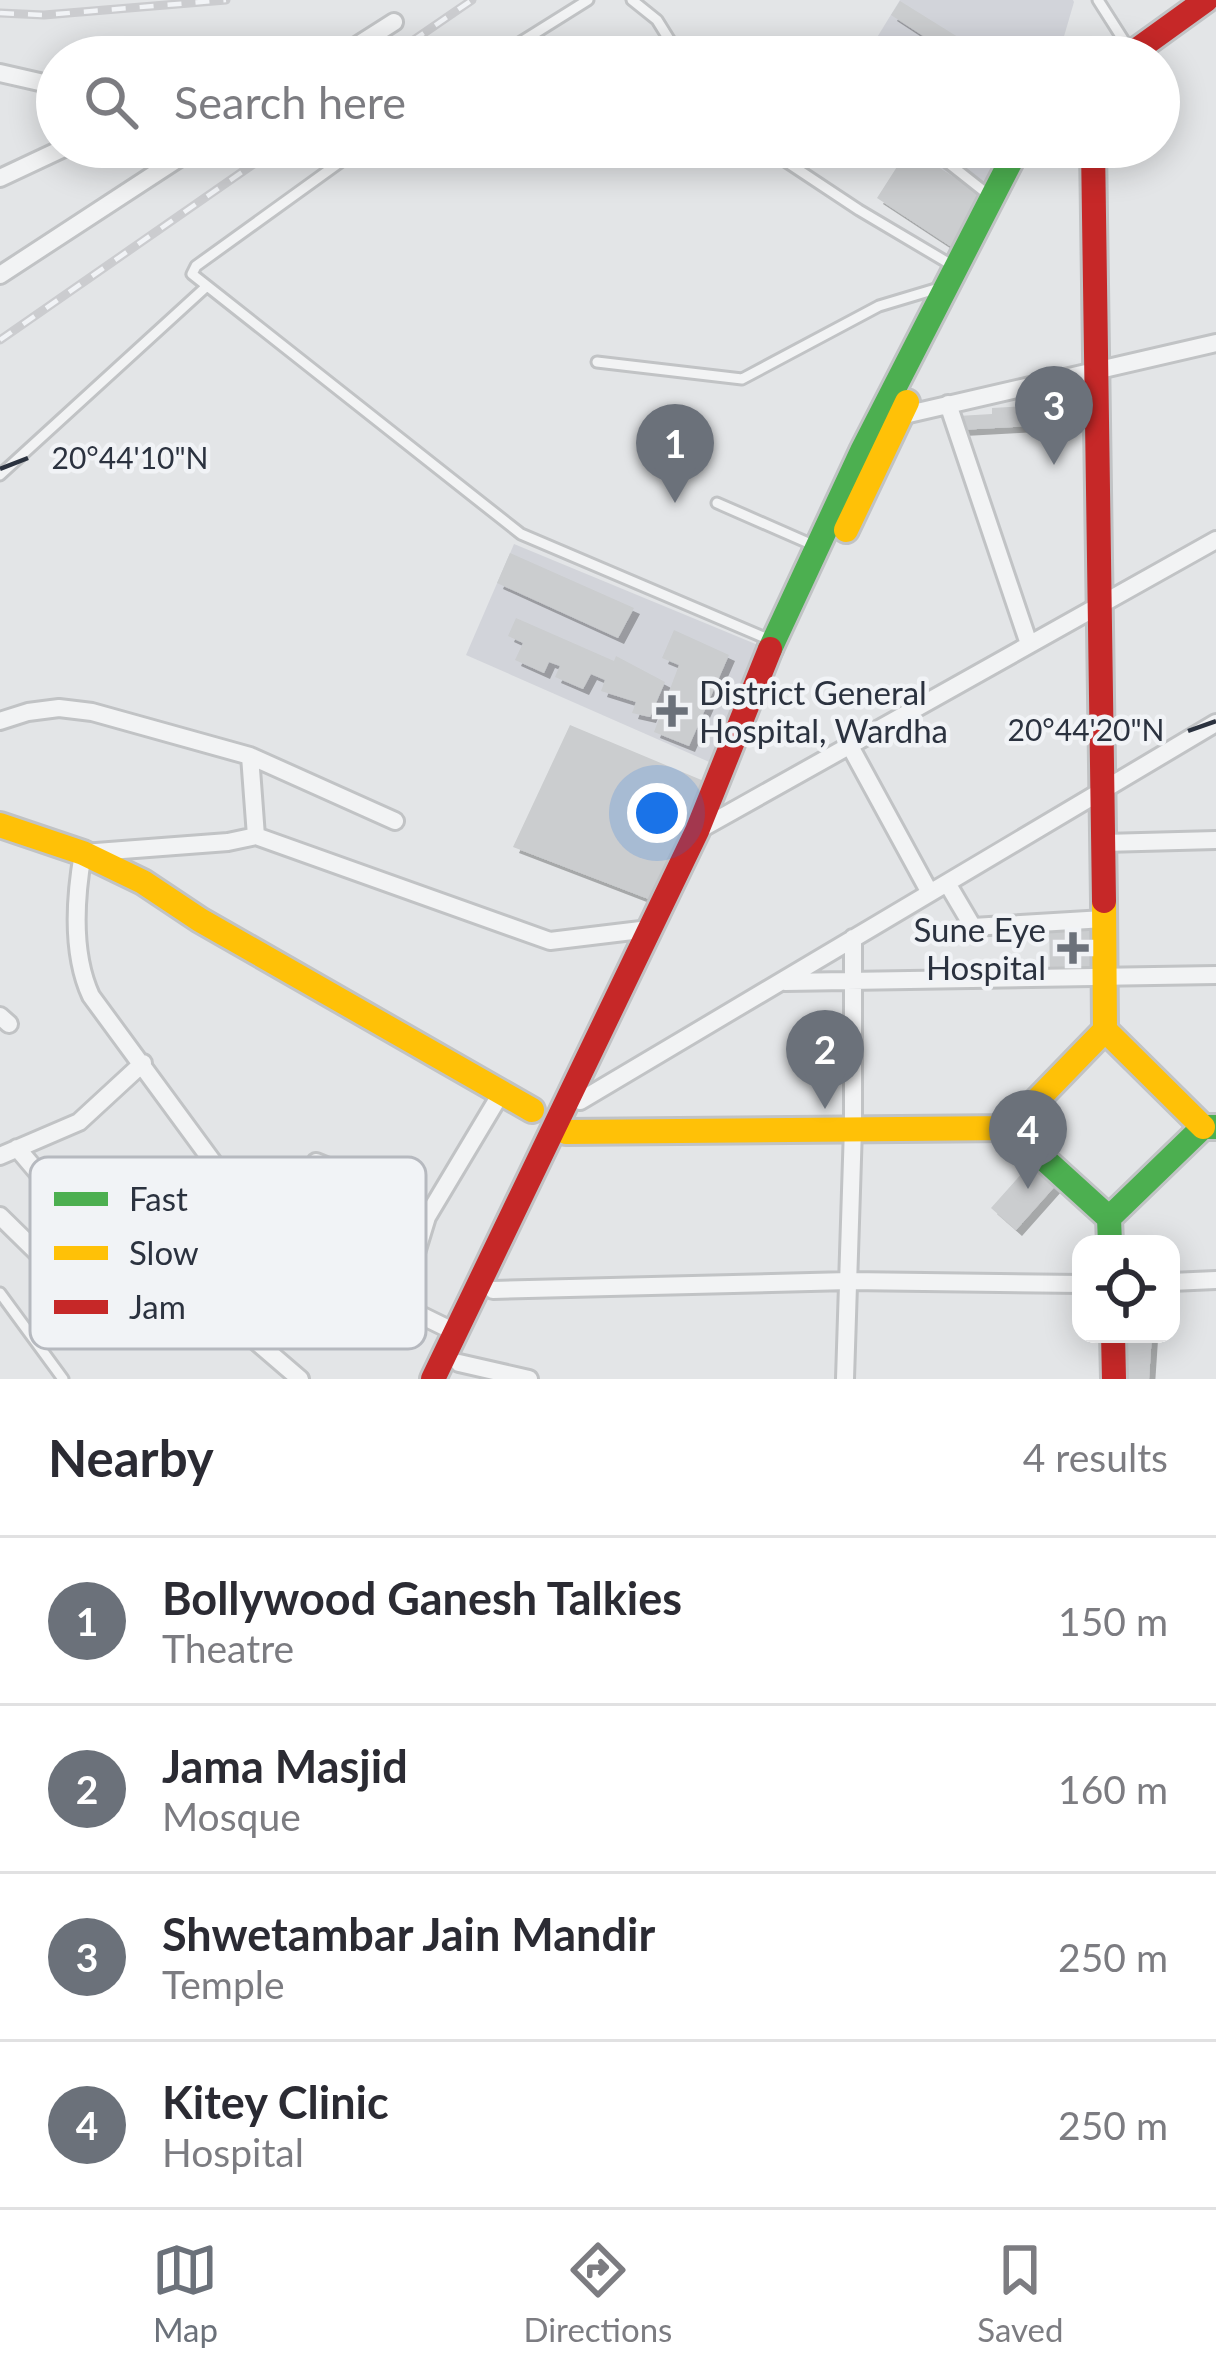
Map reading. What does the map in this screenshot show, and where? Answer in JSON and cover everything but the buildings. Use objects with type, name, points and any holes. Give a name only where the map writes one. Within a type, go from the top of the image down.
[{"type":"main road","points":[[1141,36],[1186,0]]},
{"type":"main road","points":[[1147,36],[1206,0]]},
{"type":"main road","points":[[455,1371],[650,929],[704,827],[773,641],[1007,168]]},
{"type":"main road","points":[[433,1379],[560,1128],[580,1101],[704,827],[968,272],[1025,168]]},
{"type":"main road","points":[[1010,1128],[1105,1030],[1094,168]]},
{"type":"main road","points":[[0,825],[83,853],[142,881],[200,920],[532,1110]]},
{"type":"main road","points":[[1105,1030],[1209,1127],[1109,1218]]},
{"type":"main road","points":[[560,1128],[1010,1128],[1109,1218],[1110,1235]]},
{"type":"main road","points":[[1113,1343],[1114,1379]]},
{"type":"street","points":[[372,36],[394,22]]},
{"type":"street","points":[[0,73],[36,81]]},
{"type":"street","points":[[0,178],[36,161]]},
{"type":"street","points":[[4,268],[161,168]]},
{"type":"street","points":[[900,416],[1216,343]]},
{"type":"street","points":[[948,404],[1029,644]]},
{"type":"street","points":[[704,827],[1216,540]]},
{"type":"street","points":[[0,722],[58,708],[92,712],[250,756],[395,821]]},
{"type":"street","points":[[580,1101],[1216,723]]},
{"type":"street","points":[[851,748],[939,888],[974,926],[1104,919]]},
{"type":"street","points":[[250,756],[256,836]]},
{"type":"street","points":[[210,1157],[92,996],[81,974],[76,895],[83,853],[256,836],[550,941],[650,929]]},
{"type":"street","points":[[1104,843],[1216,840]]},
{"type":"street","points":[[845,1379],[853,938]]},
{"type":"street","points":[[780,982],[1216,976]]},
{"type":"street","points":[[30,1174],[9,1152],[79,1122],[142,1063]]},
{"type":"street","points":[[426,1220],[500,1095]]},
{"type":"street","points":[[532,1110],[560,1128]]},
{"type":"street","points":[[0,1216],[30,1245]]},
{"type":"street","points":[[1180,1282],[1216,1280]]},
{"type":"street","points":[[493,1290],[849,1281],[1072,1285]]},
{"type":"street","points":[[426,1318],[455,1332]]},
{"type":"street","points":[[265,1349],[300,1379]]},
{"type":"street","points":[[455,1371],[529,1379]]},
{"type":"lane","points":[[531,36],[588,0]]},
{"type":"lane","points":[[632,0],[657,20],[667,36]]},
{"type":"lane","points":[[1098,0],[1114,36]]},
{"type":"lane","points":[[332,168],[196,266],[192,274],[521,534],[773,641]]},
{"type":"lane","points":[[796,168],[950,276]]},
{"type":"lane","points":[[955,168],[991,197]]},
{"type":"lane","points":[[597,362],[742,379],[879,306],[950,276]]},
{"type":"lane","points":[[0,475],[208,286]]},
{"type":"lane","points":[[717,503],[818,547]]},
{"type":"lane","points":[[0,1293],[30,1334]]},
{"type":"lane","points":[[41,1349],[63,1379]]},
{"type":"shaded area","points":[[900,0],[1074,2],[1064,36],[878,36]]},
{"type":"shaded area","points":[[940,168],[992,168],[980,194]]},
{"type":"shaded area","name":"District General Hospital, Wardha","points":[[514,544],[777,653],[723,768],[466,655]]},
{"type":"railway","points":[[0,13],[44,15],[226,0]]},
{"type":"railway","points":[[420,36],[472,0]]},
{"type":"railway","points":[[0,340],[248,168]]},
{"type":"traffic: fast","points":[[770,649],[862,451],[1007,168]]},
{"type":"traffic: fast","points":[[1109,1218],[1203,1127],[1216,1127]]},
{"type":"traffic: fast","points":[[1010,1128],[1109,1218],[1110,1235]]},
{"type":"traffic: slow","points":[[846,530],[907,402]]},
{"type":"traffic: slow","points":[[0,825],[83,853],[143,882],[200,920],[532,1110]]},
{"type":"traffic: slow","points":[[1104,901],[1105,1030],[1203,1127]]},
{"type":"traffic: slow","points":[[566,1132],[1010,1128],[1105,1030]]},
{"type":"traffic: jam","points":[[1156,36],[1206,0]]},
{"type":"traffic: jam","points":[[1093,168],[1104,901]]},
{"type":"traffic: jam","points":[[433,1379],[697,831],[770,649]]},
{"type":"traffic: jam","points":[[1113,1343],[1114,1379]]},
{"type":"place","name":"Shwetambar Jain Mandir","points":[[1054,465]]},
{"type":"place","name":"Bollywood Ganesh Talkies","points":[[675,503]]},
{"type":"place","name":"District General Hospital, Wardha","points":[[672,711]]},
{"type":"place","name":"Sune Eye Hospital","points":[[1073,948]]},
{"type":"place","name":"Jama Masjid","points":[[825,1109]]},
{"type":"place","name":"Kitey Clinic","points":[[1028,1189]]}]
